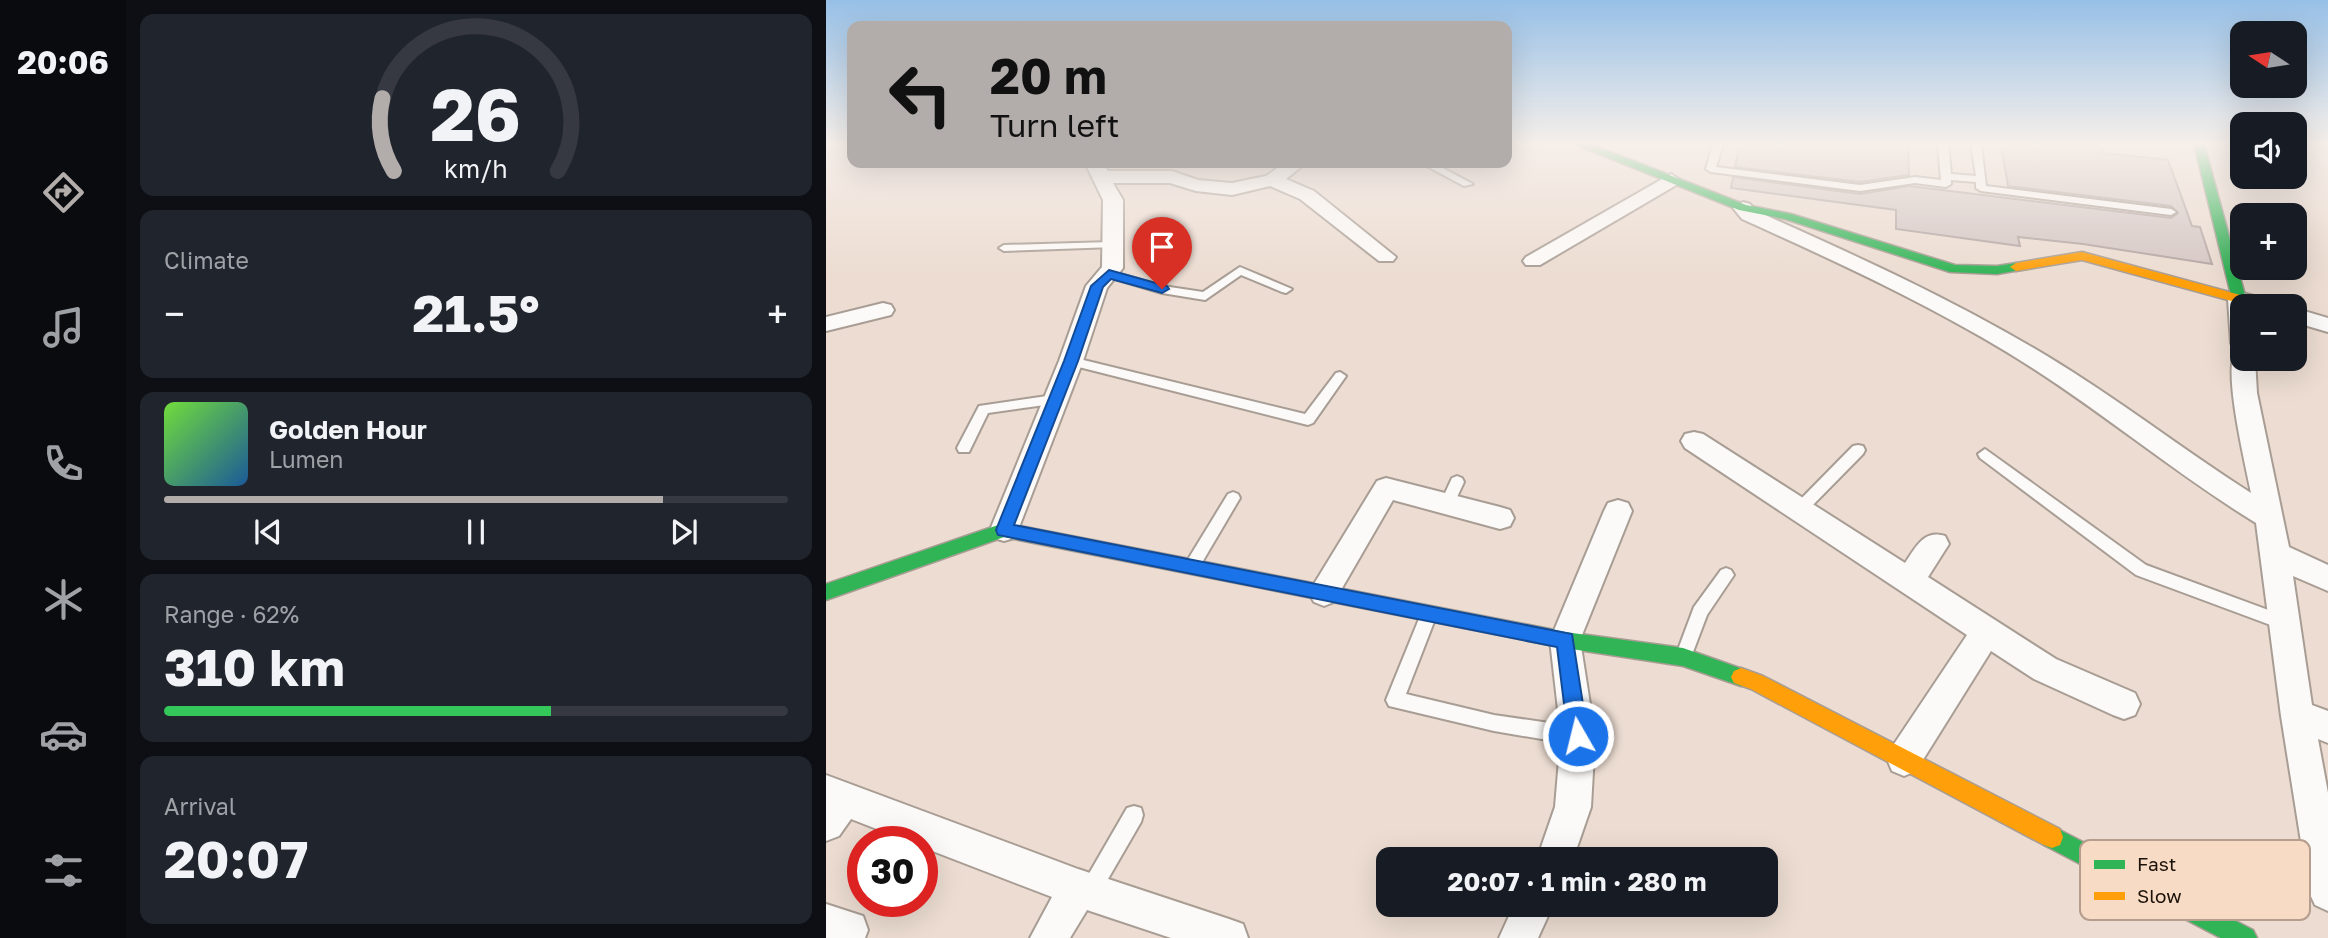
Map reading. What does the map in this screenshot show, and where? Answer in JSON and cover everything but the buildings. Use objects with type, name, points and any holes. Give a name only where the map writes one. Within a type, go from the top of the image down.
[{"type":"street","points":[[1004,530],[1071,361],[1097,286],[1113,268],[1113,200],[1107,188]]},
{"type":"street","points":[[1290,188],[1307,195],[1386,257]]},
{"type":"street","points":[[1532,261],[1658,188]]},
{"type":"street","points":[[1691,188],[1743,208],[1787,216],[1954,269],[1997,270],[2082,256],[2230,297]]},
{"type":"street","points":[[2210,188],[2238,294]]},
{"type":"street","points":[[1743,208],[1749,215],[1959,313],[2080,387],[2232,496],[2269,517]]},
{"type":"street","points":[[826,324],[845,322],[861,311],[883,310]]},
{"type":"street","points":[[2307,319],[2328,325]]},
{"type":"street","points":[[2244,371],[2245,393],[2276,554],[2297,716],[2328,892]]},
{"type":"street","points":[[1694,441],[2045,669],[2124,704]]},
{"type":"street","points":[[1324,593],[1386,488],[1452,493],[1500,518]]},
{"type":"street","points":[[1559,847],[1573,807],[1578,736],[1565,640],[1618,511]]},
{"type":"street","points":[[826,592],[1004,530],[1565,640],[1684,657],[1756,682],[2080,851]]},
{"type":"street","points":[[1908,582],[1935,544]]},
{"type":"street","points":[[2276,554],[2328,579]]},
{"type":"street","points":[[1904,759],[1986,632]]},
{"type":"street","points":[[2297,716],[2328,727]]},
{"type":"street","points":[[832,805],[1229,938]]},
{"type":"street","points":[[1049,938],[1084,890]]},
{"type":"street","points":[[1518,938],[1528,917]]},
{"type":"street","points":[[2211,920],[2245,938]]},
{"type":"street","points":[[826,923],[849,930],[843,938]]},
{"type":"lane","points":[[1981,188],[2171,212]]},
{"type":"lane","points":[[1004,248],[1111,245]]},
{"type":"lane","points":[[1109,274],[1162,289],[1205,296],[1240,270],[1286,289]]},
{"type":"lane","points":[[1071,361],[1308,420],[1340,376]]},
{"type":"lane","points":[[964,448],[984,410],[1054,400]]},
{"type":"lane","points":[[1799,510],[1858,450]]},
{"type":"lane","points":[[1985,454],[2141,570],[2284,623]]},
{"type":"lane","points":[[1192,567],[1233,498]]},
{"type":"lane","points":[[1684,657],[1700,612],[1726,575]]},
{"type":"lane","points":[[1429,613],[1395,700],[1494,723],[1578,736]]},
{"type":"lane","points":[[1084,890],[1134,815]]},
{"type":"traffic: fast","points":[[1691,188],[1743,208],[1787,216],[1954,269],[1997,270],[2016,267]]},
{"type":"traffic: fast","points":[[2210,188],[2238,294]]},
{"type":"traffic: fast","points":[[826,592],[1004,530],[1565,640],[1683,657],[1741,677]]},
{"type":"traffic: fast","points":[[2052,837],[2080,852]]},
{"type":"traffic: fast","points":[[2211,920],[2245,938]]},
{"type":"traffic: slow","points":[[2016,267],[2082,256],[2230,297]]},
{"type":"traffic: slow","points":[[1741,677],[1756,682],[2052,837]]},
{"type":"route","points":[[1162,289],[1109,274],[1097,286],[1071,361],[1004,530],[1565,640],[1578,736]]}]
